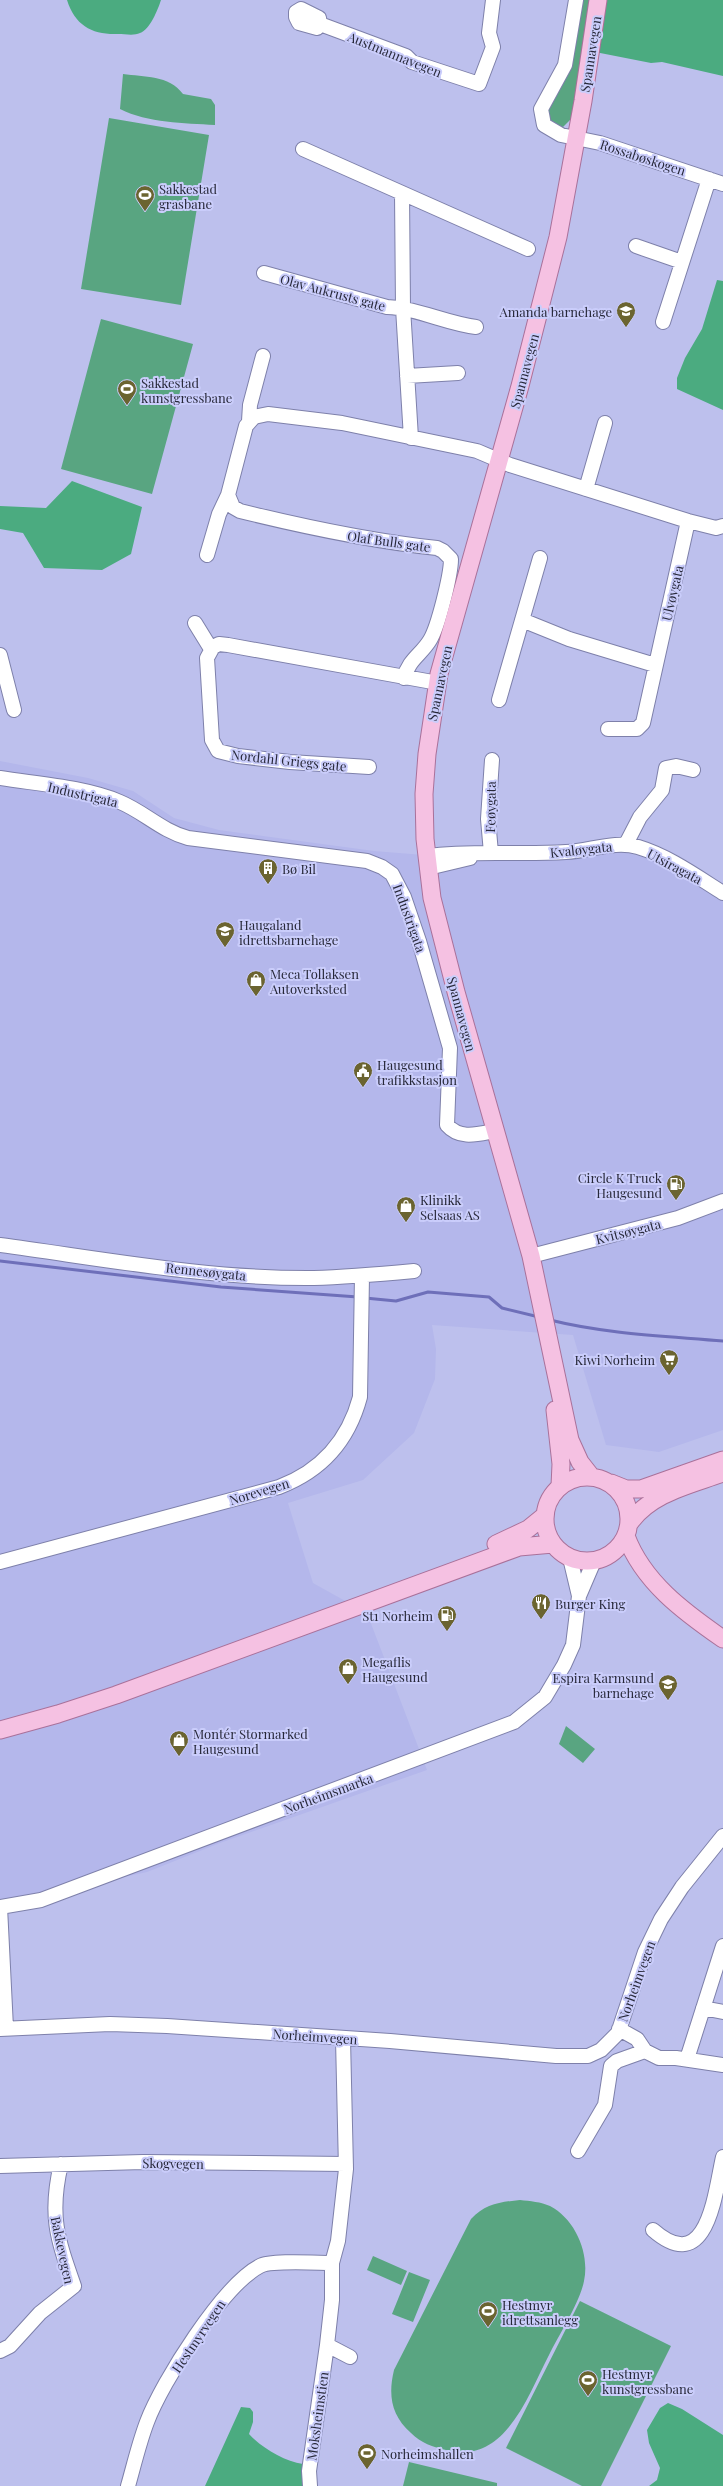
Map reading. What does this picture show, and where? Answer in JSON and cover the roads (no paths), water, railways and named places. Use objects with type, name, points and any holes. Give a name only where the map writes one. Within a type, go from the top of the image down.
[{"type":"main road","name":"Spannavegen","points":[[591,1476],[574,1452],[531,1256],[456,992],[432,898],[427,862],[424,794],[427,754],[438,683],[520,386],[558,237],[576,138],[598,0]]},
{"type":"main road","points":[[555,1368],[553,1383],[561,1464],[560,1486]]},
{"type":"main road","points":[[723,1460],[641,1489],[626,1489],[591,1476],[571,1479],[560,1486],[547,1502],[544,1516],[546,1531],[553,1544],[570,1558],[601,1558],[629,1564],[655,1583],[684,1611],[723,1639]]},
{"type":"main road","points":[[601,1558],[616,1550],[636,1513],[649,1502],[723,1473]]},
{"type":"main road","points":[[610,1483],[626,1501],[627,1530],[638,1560],[655,1583]]},
{"type":"main road","points":[[0,1721],[95,1690],[464,1557],[515,1537],[544,1516]]},
{"type":"main road","points":[[0,1730],[58,1714],[116,1695],[519,1547],[553,1544]]},
{"type":"street","name":"Austmannavegen","points":[[320,24],[406,56],[412,62],[479,84],[493,47],[489,34],[493,0]]},
{"type":"street","points":[[576,0],[564,65],[558,80],[543,102],[540,113],[544,125],[548,129],[560,135],[576,138]]},
{"type":"street","name":"Rossabøskogen","points":[[576,138],[600,143],[723,184]]},
{"type":"street","points":[[303,149],[528,249]]},
{"type":"street","points":[[663,322],[709,179]]},
{"type":"street","name":"Olav Aukrusts gate","points":[[402,193],[403,308],[411,438]]},
{"type":"street","points":[[636,246],[682,262]]},
{"type":"street","name":"Olav Aukrusts gate","points":[[264,273],[387,307],[403,308],[462,325],[476,327]]},
{"type":"street","points":[[207,555],[219,514],[228,495],[249,421],[250,405],[263,356]]},
{"type":"street","points":[[407,376],[458,373]]},
{"type":"street","points":[[249,421],[254,417],[268,414],[342,424],[477,451],[499,460],[586,489],[688,521],[709,527],[723,526]]},
{"type":"street","points":[[586,489],[605,423]]},
{"type":"street","name":"Olaf Bulls gate","points":[[228,495],[233,507],[240,511],[326,532],[381,542],[437,548],[448,555],[451,559],[451,566],[433,635],[410,662],[404,678]]},
{"type":"street","name":"Ulvøygata","points":[[608,729],[637,729],[643,723],[688,521]]},
{"type":"street","points":[[499,700],[540,558]]},
{"type":"street","points":[[522,620],[569,640],[656,665]]},
{"type":"street","points":[[195,623],[211,649],[219,644],[228,645],[438,683]]},
{"type":"street","name":"Nordahl Griegs gate","points":[[211,649],[207,658],[212,734],[215,747],[218,751],[238,756],[290,762],[369,767]]},
{"type":"street","points":[[1,664],[14,710]]},
{"type":"street","name":"Feøygata","points":[[491,853],[488,819],[492,760]]},
{"type":"street","name":"Kvaløygata","points":[[427,862],[491,853],[566,852],[626,844],[640,817],[662,790],[666,768],[676,766],[693,770]]},
{"type":"street","name":"Industrigata","points":[[0,778],[93,794],[120,802],[173,834],[188,838],[368,861],[382,867],[392,874],[404,897],[446,1031],[450,1059],[446,1114],[447,1125],[457,1133],[466,1136],[495,1131]]},
{"type":"street","name":"Utsiragata","points":[[626,844],[648,850],[666,859],[723,893]]},
{"type":"street","name":"Kvitsøygata","points":[[531,1256],[678,1218],[723,1201]]},
{"type":"street","name":"Rennesøygata","points":[[0,1245],[200,1272],[313,1278],[362,1276],[414,1271]]},
{"type":"street","name":"Norevegen","points":[[0,1562],[279,1487],[300,1478],[316,1468],[333,1452],[344,1437],[354,1416],[360,1397],[362,1276]]},
{"type":"street","name":"Norheimsmarka","points":[[3,2028],[0,1907],[40,1900],[514,1722],[545,1697],[564,1666],[572,1645],[579,1596],[570,1558]]},
{"type":"street","name":"Norheimsmarka","points":[[579,1596],[601,1558]]},
{"type":"street","name":"Norheimvegen","points":[[3,2028],[110,2024],[153,2025],[343,2038],[556,2056],[588,2056],[601,2050],[619,2029],[645,1952],[661,1919],[682,1887],[723,1836]]},
{"type":"street","points":[[686,2059],[723,1946]]},
{"type":"street","points":[[703,2008],[723,2012]]},
{"type":"street","name":"Norheimvegen","points":[[619,2029],[637,2039],[646,2051]]},
{"type":"street","points":[[332,2262],[338,2240],[346,2164],[343,2038]]},
{"type":"street","points":[[578,2151],[605,2105],[611,2066],[617,2061],[646,2051],[659,2058],[686,2059],[723,2065]]},
{"type":"street","points":[[653,2230],[668,2242],[678,2244],[698,2237],[706,2226],[710,2216],[723,2156]]},
{"type":"street","name":"Skogvegen","points":[[0,2166],[275,2162],[346,2164]]},
{"type":"street","name":"Bakkevegen","points":[[0,2351],[10,2346],[40,2314],[74,2286],[56,2226],[54,2193],[61,2164]]},
{"type":"street","name":"Moksheimstien","points":[[310,2486],[311,2457],[332,2300],[332,2262]]},
{"type":"street","name":"Hestmyrvegen","points":[[128,2486],[147,2421],[165,2386],[218,2304],[239,2281],[261,2265],[332,2262]]},
{"type":"street","points":[[327,2345],[350,2357]]},
{"type":"waterway","points":[[0,1261],[221,1287],[358,1297]]},
{"type":"waterway","points":[[365,1298],[396,1301],[428,1292],[489,1297],[502,1308],[539,1317]]},
{"type":"waterway","points":[[550,1320],[571,1325],[614,1331],[723,1341]]},
{"type":"place","name":"Sakkestad grasbane","points":[[145,212]]},
{"type":"place","name":"Amanda barnehage","points":[[626,328]]},
{"type":"place","name":"Sakkestad kunstgressbane","points":[[127,406]]},
{"type":"place","name":"Bø Bil","points":[[268,885]]},
{"type":"place","name":"Haugaland idrettsbarnehage","points":[[225,948]]},
{"type":"place","name":"Meca Tollaksen Autoverksted","points":[[256,997]]},
{"type":"place","name":"Haugesund trafikkstasjon","points":[[363,1088]]},
{"type":"place","name":"Circle K Truck Haugesund","points":[[676,1201]]},
{"type":"place","name":"Klinikk Selsaas AS","points":[[406,1223]]},
{"type":"place","name":"Kiwi Norheim","points":[[669,1376]]},
{"type":"place","name":"Burger King","points":[[541,1620]]},
{"type":"place","name":"St1 Norheim","points":[[447,1632]]},
{"type":"place","name":"Megaflis Haugesund","points":[[348,1685]]},
{"type":"place","name":"Espira Karmsund barnehage","points":[[668,1701]]},
{"type":"place","name":"Montér Stormarked Haugesund","points":[[179,1757]]},
{"type":"place","name":"Hestmyr idrettsanlegg","points":[[488,2328]]},
{"type":"place","name":"Hestmyr kunstgressbane","points":[[588,2397]]},
{"type":"place","name":"Norheimshallen","points":[[367,2470]]}]
